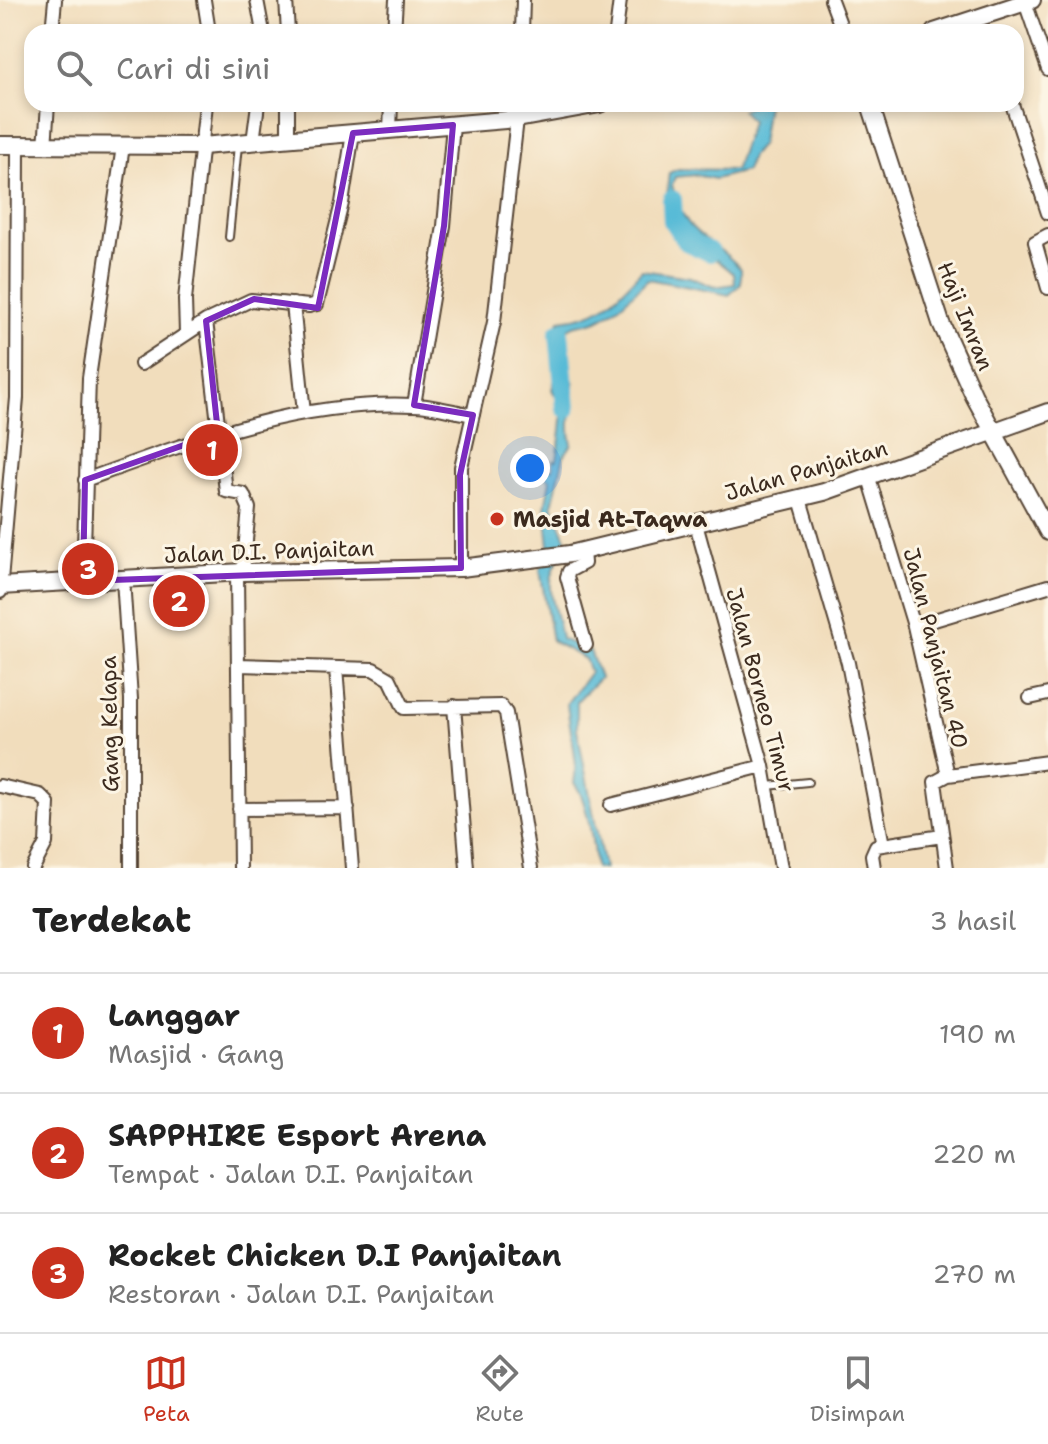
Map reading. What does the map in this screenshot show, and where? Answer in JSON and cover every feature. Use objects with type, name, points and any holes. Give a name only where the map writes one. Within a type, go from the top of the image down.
[{"type":"street","points":[[53,24],[55,0]]},
{"type":"street","points":[[204,0],[208,24]]},
{"type":"street","points":[[257,0],[262,24]]},
{"type":"street","points":[[286,0],[288,24]]},
{"type":"street","points":[[394,24],[396,0]]},
{"type":"street","points":[[522,24],[523,0]]},
{"type":"street","points":[[617,24],[620,0]]},
{"type":"street","points":[[831,0],[840,24]]},
{"type":"street","points":[[984,24],[1029,1],[1048,69]]},
{"type":"street","points":[[45,147],[47,112]]},
{"type":"street","points":[[186,333],[185,300],[205,112]]},
{"type":"street","points":[[246,142],[255,112]]},
{"type":"street","points":[[288,112],[288,138]]},
{"type":"street","points":[[390,130],[391,112]]},
{"type":"street","name":"Haji Imran","points":[[873,112],[941,323],[993,432],[1048,532]]},
{"type":"street","points":[[1015,112],[1048,213]]},
{"type":"street","points":[[0,145],[202,146],[453,125],[519,114],[496,310],[460,475],[461,568]]},
{"type":"street","points":[[414,405],[444,226],[453,125]]},
{"type":"street","points":[[141,364],[206,321],[254,299],[317,304],[342,203],[353,133]]},
{"type":"street","points":[[1,588],[17,398],[18,146]]},
{"type":"street","points":[[83,581],[93,341],[123,146]]},
{"type":"street","points":[[1048,235],[1035,242],[1048,288]]},
{"type":"street","points":[[293,304],[304,413]]},
{"type":"street","points":[[206,321],[226,491],[243,494],[249,508],[240,572],[240,868]]},
{"type":"street","points":[[85,480],[218,433],[304,413],[414,405],[473,415]]},
{"type":"street","name":"Jalan Panjaitan","points":[[540,557],[577,552],[800,499],[869,478],[1048,412]]},
{"type":"street","name":"Jalan Panjaitan 40","points":[[869,478],[914,626],[948,775],[935,782],[947,868]]},
{"type":"street","points":[[800,499],[848,663],[883,845]]},
{"type":"street","name":"Jalan Borneo Timur","points":[[696,524],[763,766],[781,868]]},
{"type":"street","points":[[577,552],[584,563],[569,571],[567,577],[586,645]]},
{"type":"street","name":"Jalan D.I. Panjaitan","points":[[1,588],[240,572],[461,568],[540,557]]},
{"type":"street","name":"Gang Kelapa","points":[[123,579],[131,699],[131,868]]},
{"type":"street","points":[[914,626],[1048,586]]},
{"type":"street","points":[[238,665],[373,669],[387,676],[404,708],[497,705],[504,709],[531,868]]},
{"type":"street","points":[[336,668],[352,868]]},
{"type":"street","points":[[1030,698],[1048,694]]},
{"type":"street","points":[[454,706],[467,868]]},
{"type":"street","points":[[948,775],[1048,762]]},
{"type":"street","points":[[611,805],[763,766]]},
{"type":"street","points":[[0,786],[40,795],[48,803],[46,843],[33,868]]},
{"type":"street","points":[[239,809],[348,808]]},
{"type":"street","points":[[874,868],[874,847],[942,836]]},
{"type":"lane","points":[[229,237],[246,142]]},
{"type":"lane","points":[[767,786],[808,782]]},
{"type":"highlighted area","points":[[453,125],[444,226],[414,405],[473,415],[460,475],[461,568],[83,581],[85,480],[218,433],[206,321],[254,299],[318,308],[353,133]]},
{"type":"water","points":[[744,112],[766,112],[761,144],[751,156],[746,171],[715,179],[696,175],[675,177],[672,185],[691,227],[741,269],[741,284],[729,295],[648,279],[604,316],[566,330],[562,334],[565,358],[554,356],[552,340],[560,320],[587,315],[606,305],[642,270],[690,277],[714,287],[735,284],[734,274],[694,244],[675,225],[667,195],[669,173],[678,169],[735,170],[751,122]]},
{"type":"water","points":[[555,380],[574,381],[574,389],[570,427],[572,444],[564,456],[552,505],[568,543],[554,570],[551,590],[561,639],[590,651],[600,678],[577,701],[577,729],[604,868],[595,868],[586,811],[574,783],[575,753],[567,703],[590,672],[585,659],[552,641],[540,570],[549,546],[545,508],[550,480],[545,475],[548,469],[553,469],[553,460],[557,460],[562,417],[562,407],[552,389]]},
{"type":"waterway","points":[[672,200],[673,221],[686,241],[710,252]]},
{"type":"waterway","points":[[559,333],[566,408]]},
{"type":"place","name":"Langgar","points":[[212,450]]},
{"type":"place","name":"Masjid At-Taqwa","points":[[497,519]]},
{"type":"place","name":"Rocket Chicken D.I Panjaitan","points":[[88,569]]},
{"type":"place","name":"SAPPHIRE Esport Arena","points":[[179,601]]}]
